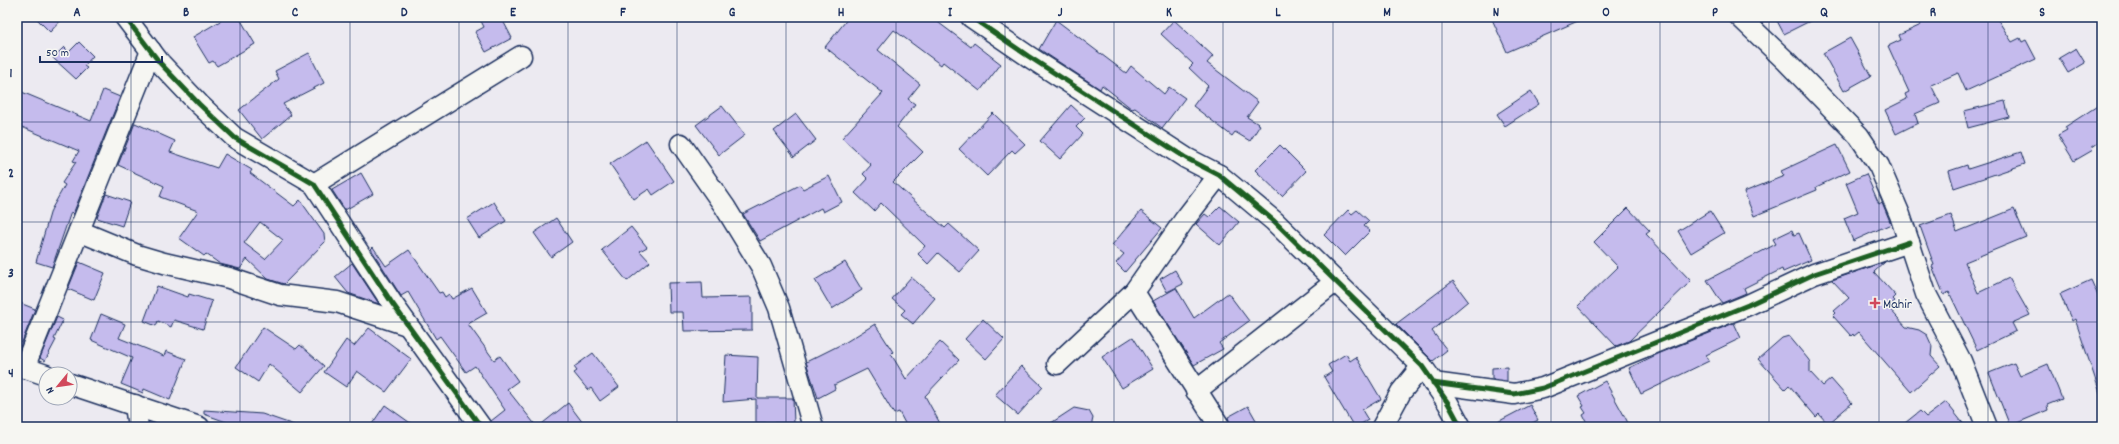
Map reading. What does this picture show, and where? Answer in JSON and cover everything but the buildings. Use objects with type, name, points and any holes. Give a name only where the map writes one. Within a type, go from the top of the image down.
[{"type":"street","points":[[125,17],[151,51],[199,104],[235,138],[314,184],[407,325],[480,427]]},
{"type":"street","points":[[971,17],[1028,56],[1186,158],[1219,175],[1274,221],[1422,366],[1448,403],[1461,427]]},
{"type":"street","points":[[1740,17],[1786,61],[1859,136],[1880,166],[1900,215],[1926,294],[1961,361],[1987,427]]},
{"type":"street","points":[[38,372],[21,367],[79,231],[151,51]]},
{"type":"street","points":[[314,184],[521,56]]},
{"type":"street","points":[[681,144],[725,207],[762,266],[779,308],[813,427]]},
{"type":"street","points":[[1057,364],[1134,292],[1185,219],[1219,175]]},
{"type":"street","points":[[79,231],[137,255],[164,263],[229,278],[280,295],[337,302],[407,325]]},
{"type":"street","points":[[1434,383],[1514,394],[1543,388],[1748,305],[1814,274],[1909,242]]},
{"type":"street","points":[[1196,391],[1336,282]]},
{"type":"street","points":[[1134,292],[1220,427]]},
{"type":"street","points":[[1382,426],[1401,392],[1422,366]]},
{"type":"street","points":[[78,387],[199,427]]},
{"type":"street","points":[[135,405],[138,427]]},
{"type":"cycle path","points":[[125,17],[160,63],[199,104],[235,138],[314,184],[392,303],[481,427]]},
{"type":"cycle path","points":[[971,17],[1028,56],[1186,158],[1219,175],[1274,221],[1422,366],[1448,403],[1461,427]]},
{"type":"cycle path","points":[[1433,383],[1514,394],[1543,388],[1748,305],[1814,274],[1909,242]]},
{"type":"place","name":"Mahir","points":[[1875,303]]}]
